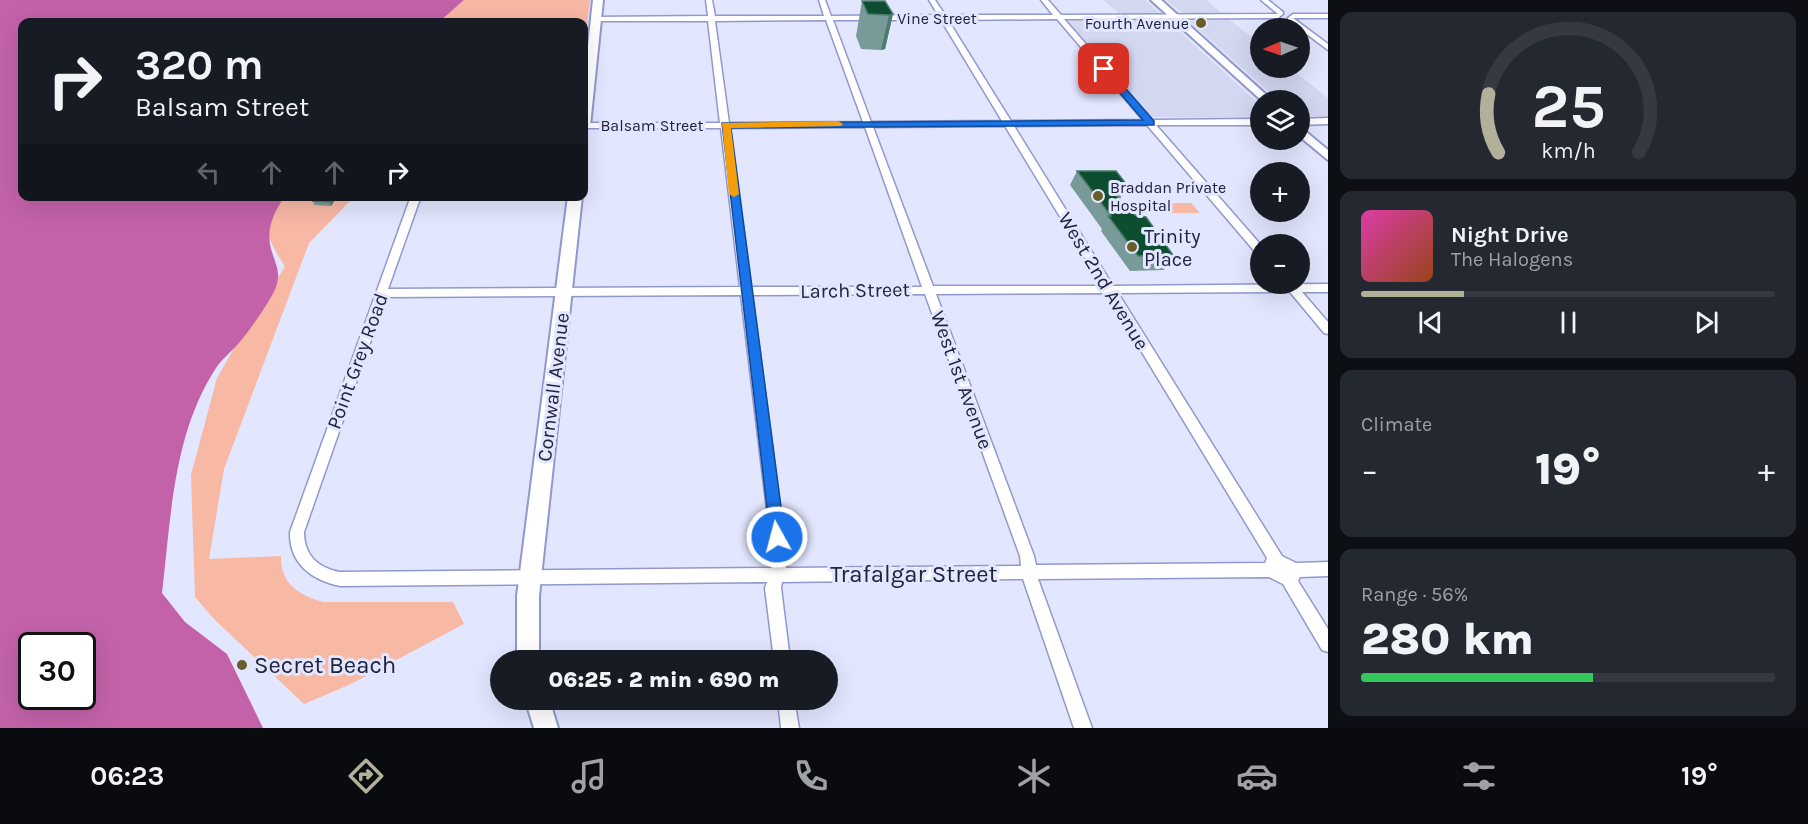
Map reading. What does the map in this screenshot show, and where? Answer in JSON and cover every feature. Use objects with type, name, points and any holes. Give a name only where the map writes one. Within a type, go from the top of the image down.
[{"type":"main road","points":[[588,87],[598,0]]},
{"type":"main road","points":[[1156,0],[1256,90]]},
{"type":"main road","points":[[1310,140],[1328,156]]},
{"type":"main road","name":"Cornwall Avenue","points":[[530,577],[574,201]]},
{"type":"main road","points":[[528,650],[526,620],[530,577]]},
{"type":"main road","points":[[540,710],[546,728]]},
{"type":"street","points":[[709,0],[780,560],[773,588],[781,650]]},
{"type":"street","name":"West 1st Avenue","points":[[822,0],[1028,556],[1032,587],[1083,728]]},
{"type":"street","name":"West 2nd Avenue","points":[[932,0],[1009,123],[1275,566]]},
{"type":"street","points":[[1044,0],[1250,239]]},
{"type":"street","points":[[1264,0],[1280,15],[1291,18],[1328,16]]},
{"type":"street","name":"Vine Street","points":[[595,19],[1280,15]]},
{"type":"street","points":[[1310,33],[1328,48]]},
{"type":"street","name":"Balsam Street","points":[[588,126],[1250,122]]},
{"type":"street","points":[[1310,122],[1328,122]]},
{"type":"street","name":"Point Grey Road","points":[[340,579],[327,576],[304,560],[296,543],[298,526],[414,201]]},
{"type":"street","name":"Larch Street","points":[[381,293],[1250,287]]},
{"type":"street","name":"Larch Street","points":[[1310,287],[1328,288]]},
{"type":"street","points":[[1297,294],[1328,330]]},
{"type":"street","points":[[1275,566],[1290,574],[1328,644]]},
{"type":"street","name":"Trafalgar Street","points":[[340,579],[777,574],[1030,574],[1275,566]]},
{"type":"street","points":[[1290,574],[1328,569]]},
{"type":"street","points":[[788,710],[790,728]]},
{"type":"shaded area","points":[[0,0],[464,0],[444,18],[18,18],[18,201],[282,201],[276,210],[269,237],[278,273],[276,287],[265,308],[247,333],[216,368],[202,394],[182,448],[172,506],[162,593],[185,622],[227,654],[263,728],[0,728]]},
{"type":"shaded area","points":[[464,0],[590,0],[588,18],[444,18]]},
{"type":"shaded area","points":[[1103,0],[1145,0],[1159,13],[1120,14]]},
{"type":"shaded area","points":[[1166,0],[1206,0],[1221,12],[1184,14]]},
{"type":"shaded area","points":[[1228,19],[1250,36],[1250,75],[1189,21]]},
{"type":"shaded area","points":[[1071,20],[1168,21],[1250,96],[1250,118],[1150,117],[1068,22]]},
{"type":"shaded area","points":[[1253,78],[1303,78],[1328,98],[1328,117],[1310,116],[1310,90],[1267,90]]},
{"type":"shaded area","points":[[278,201],[350,201],[309,243],[224,469],[209,559],[281,556],[284,574],[288,581],[299,592],[315,599],[324,602],[453,602],[464,624],[351,684],[304,704],[214,619],[195,597],[191,475],[217,378],[254,313],[285,267],[268,233]]},
{"type":"shaded area","points":[[1152,203],[1191,203],[1200,213],[1160,213]]},
{"type":"building","points":[[862,1],[885,1],[893,14],[868,14]]},
{"type":"building","points":[[1077,171],[1116,171],[1127,185],[1114,185],[1120,194],[1115,194],[1135,215],[1146,217],[1173,255],[1138,256]]},
{"type":"slow traffic","points":[[734,194],[725,125],[838,124]]},
{"type":"place","name":"Fourth Avenue","points":[[1201,23]]},
{"type":"place","name":"Braddan Private Hospital","points":[[1098,196]]},
{"type":"place","name":"Trinity Place","points":[[1132,247]]},
{"type":"place","name":"Secret Beach","points":[[242,665]]},
{"type":"route","points":[[777,537],[725,125],[1150,123],[1104,69]]}]
